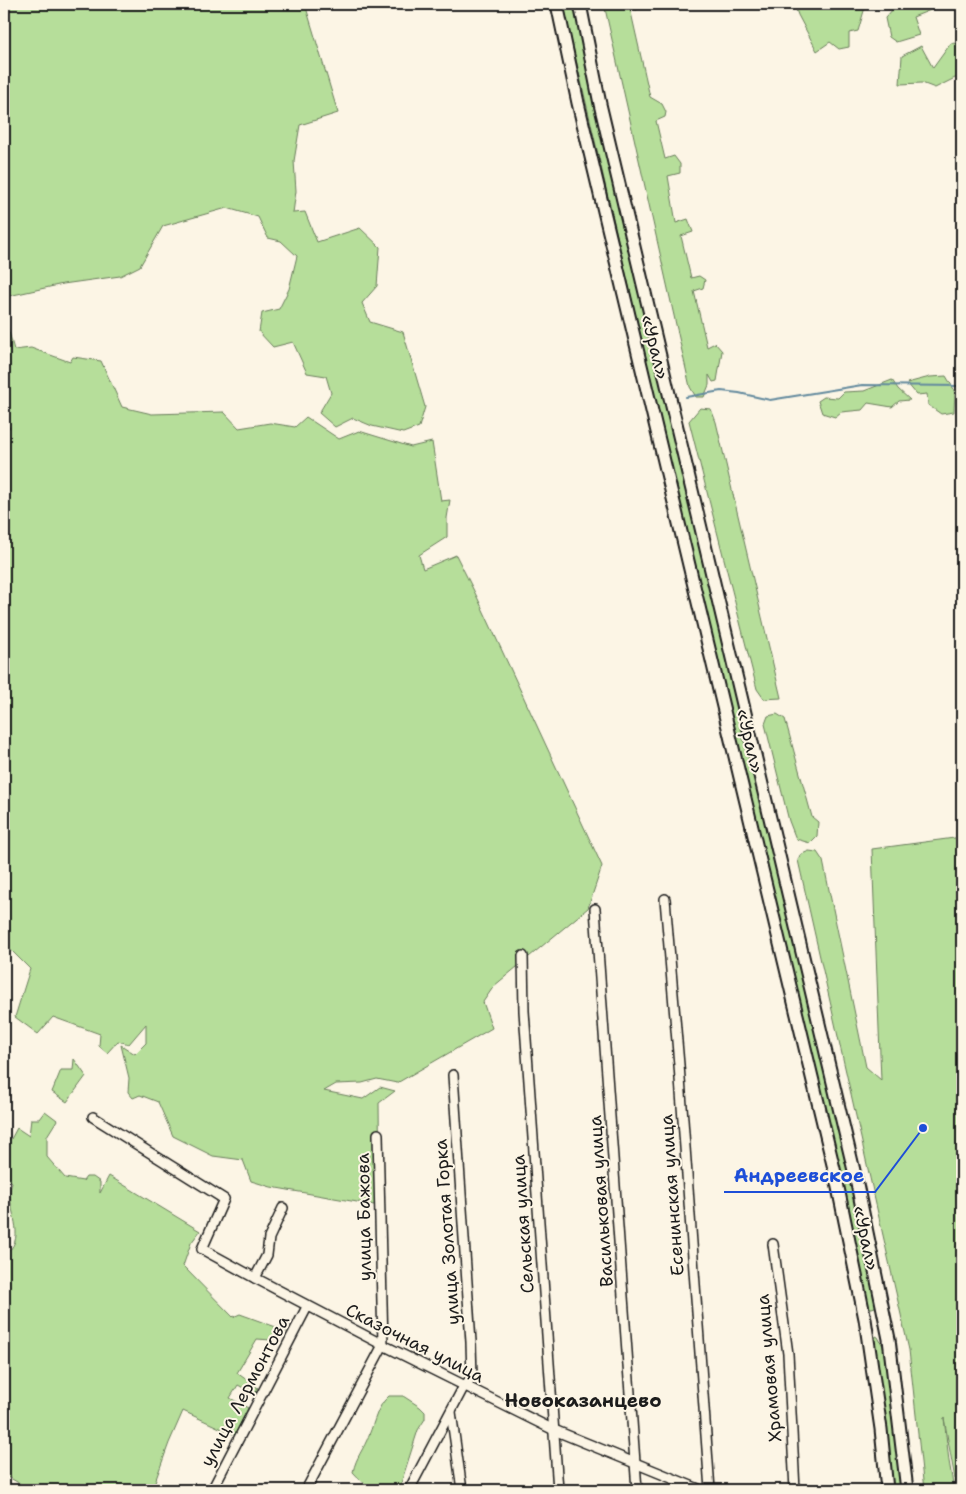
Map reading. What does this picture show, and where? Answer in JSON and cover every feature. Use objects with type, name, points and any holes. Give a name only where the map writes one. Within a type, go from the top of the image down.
[{"type":"main road","name":"«Урал»","points":[[557,4],[578,103],[833,1164],[865,1319],[881,1429],[887,1490]]},
{"type":"main road","name":"«Урал»","points":[[580,4],[600,104],[853,1169],[885,1321],[907,1490]]},
{"type":"main road","points":[[865,1319],[868,1311],[875,1311],[878,1314],[888,1372],[894,1382]]},
{"type":"street","name":"Есенинская улица","points":[[665,898],[710,1490]]},
{"type":"street","name":"Васильковая улица","points":[[595,909],[637,1490]]},
{"type":"street","name":"Сельская улица","points":[[523,956],[524,1011],[558,1490]]},
{"type":"street","name":"улица Золотая Горка","points":[[409,1490],[464,1386],[472,1378],[453,1075]]},
{"type":"street","name":"Сказочная улица","points":[[93,1117],[224,1199],[202,1250],[383,1345],[554,1430],[701,1490]]},
{"type":"street","name":"улица Бажова","points":[[306,1490],[383,1345],[378,1134]]},
{"type":"street","points":[[255,1278],[267,1255],[269,1238],[283,1208]]},
{"type":"street","name":"Храмовая улица","points":[[773,1244],[788,1354],[795,1490]]},
{"type":"street","name":"улица Лермонтова","points":[[212,1490],[308,1306]]},
{"type":"street","points":[[451,1412],[462,1490]]},
{"type":"green space","points":[[4,4],[305,4],[338,113],[300,125],[294,161],[296,191],[293,213],[305,212],[317,242],[360,228],[380,247],[377,286],[362,303],[370,322],[403,332],[425,407],[419,427],[403,433],[372,426],[353,418],[335,427],[319,413],[331,393],[326,376],[307,373],[293,342],[273,347],[259,332],[262,313],[279,309],[289,289],[297,256],[281,241],[268,238],[258,217],[227,208],[163,226],[140,266],[120,276],[63,284],[4,297]]},
{"type":"green space","points":[[563,4],[575,4],[818,1033],[877,1300],[875,1307],[872,1308],[869,1308],[865,1301],[854,1239],[826,1114]]},
{"type":"green space","points":[[604,4],[638,4],[637,10],[630,8],[650,97],[662,104],[666,112],[665,117],[656,121],[665,159],[674,156],[680,164],[680,173],[668,176],[676,223],[688,219],[693,232],[681,236],[691,278],[699,276],[705,280],[703,288],[694,291],[707,347],[715,343],[722,351],[717,381],[713,382],[709,375],[709,385],[704,397],[696,397],[690,387]]},
{"type":"green space","points":[[794,4],[866,4],[858,31],[849,33],[849,47],[839,49],[830,42],[817,51]]},
{"type":"green space","points":[[889,4],[933,4],[933,9],[913,17],[919,35],[896,42],[889,37],[885,18],[894,8]]},
{"type":"green space","points":[[951,43],[962,44],[962,78],[955,78],[935,88],[922,83],[900,84],[902,56],[921,46],[933,68]]},
{"type":"green space","points":[[4,314],[14,350],[31,348],[70,362],[73,357],[101,361],[122,407],[152,414],[224,412],[239,428],[270,423],[295,427],[306,417],[339,439],[359,431],[411,447],[432,442],[441,501],[450,500],[447,518],[447,537],[419,555],[423,569],[456,555],[602,866],[588,908],[494,986],[483,1002],[492,1028],[397,1083],[377,1079],[362,1083],[336,1084],[324,1091],[363,1099],[380,1087],[395,1091],[379,1103],[380,1206],[271,1187],[251,1181],[243,1160],[213,1156],[173,1136],[158,1102],[140,1095],[133,1098],[128,1092],[129,1078],[121,1045],[135,1054],[146,1043],[146,1024],[129,1044],[118,1041],[107,1053],[99,1046],[100,1034],[53,1017],[38,1034],[15,1017],[30,969],[12,951],[4,950],[4,427],[10,428],[4,419]]},
{"type":"green space","points":[[946,376],[955,391],[954,412],[941,414],[928,405],[927,394],[917,395],[907,383],[930,377]]},
{"type":"green space","points":[[892,380],[898,389],[910,400],[899,401],[892,407],[868,403],[862,410],[841,412],[835,417],[822,413],[818,401],[824,397],[838,398],[844,392],[864,391]]},
{"type":"green space","points":[[700,408],[711,409],[716,422],[781,698],[764,699],[757,689],[689,421]]},
{"type":"green space","points":[[777,714],[785,719],[812,817],[818,822],[817,836],[810,843],[796,839],[789,821],[765,724],[768,716]]},
{"type":"green space","points":[[962,837],[962,1490],[957,1490],[944,1418],[954,1490],[924,1490],[909,1350],[798,860],[800,855],[809,851],[817,852],[823,861],[866,1067],[881,1080],[872,849]]},
{"type":"green space","points":[[74,1059],[86,1076],[67,1102],[52,1092],[61,1070],[73,1070]]},
{"type":"green space","points":[[45,1111],[57,1120],[47,1136],[47,1157],[65,1178],[83,1181],[86,1177],[93,1177],[100,1182],[100,1193],[109,1176],[200,1231],[191,1243],[183,1266],[233,1317],[240,1314],[287,1331],[271,1340],[257,1339],[237,1373],[258,1388],[255,1394],[238,1385],[230,1398],[248,1408],[235,1435],[183,1411],[152,1490],[23,1490],[26,1487],[10,1478],[4,1477],[4,1255],[15,1242],[16,1227],[10,1193],[12,1182],[4,1175],[4,1139],[11,1139],[17,1128],[29,1136],[31,1119],[39,1119]]},
{"type":"green space","points":[[876,1336],[883,1346],[901,1490],[892,1490],[874,1342]]},
{"type":"green space","points":[[389,1396],[403,1396],[425,1412],[425,1419],[418,1430],[401,1483],[394,1490],[380,1490],[367,1486],[353,1472],[379,1409]]},
{"type":"waterway","points":[[686,397],[721,391],[770,400],[862,385],[962,386]]},
{"type":"place","name":"Андреевское","points":[[923,1128]]},
{"type":"district","name":"Новоказанцево","points":[[583,1400]]}]
